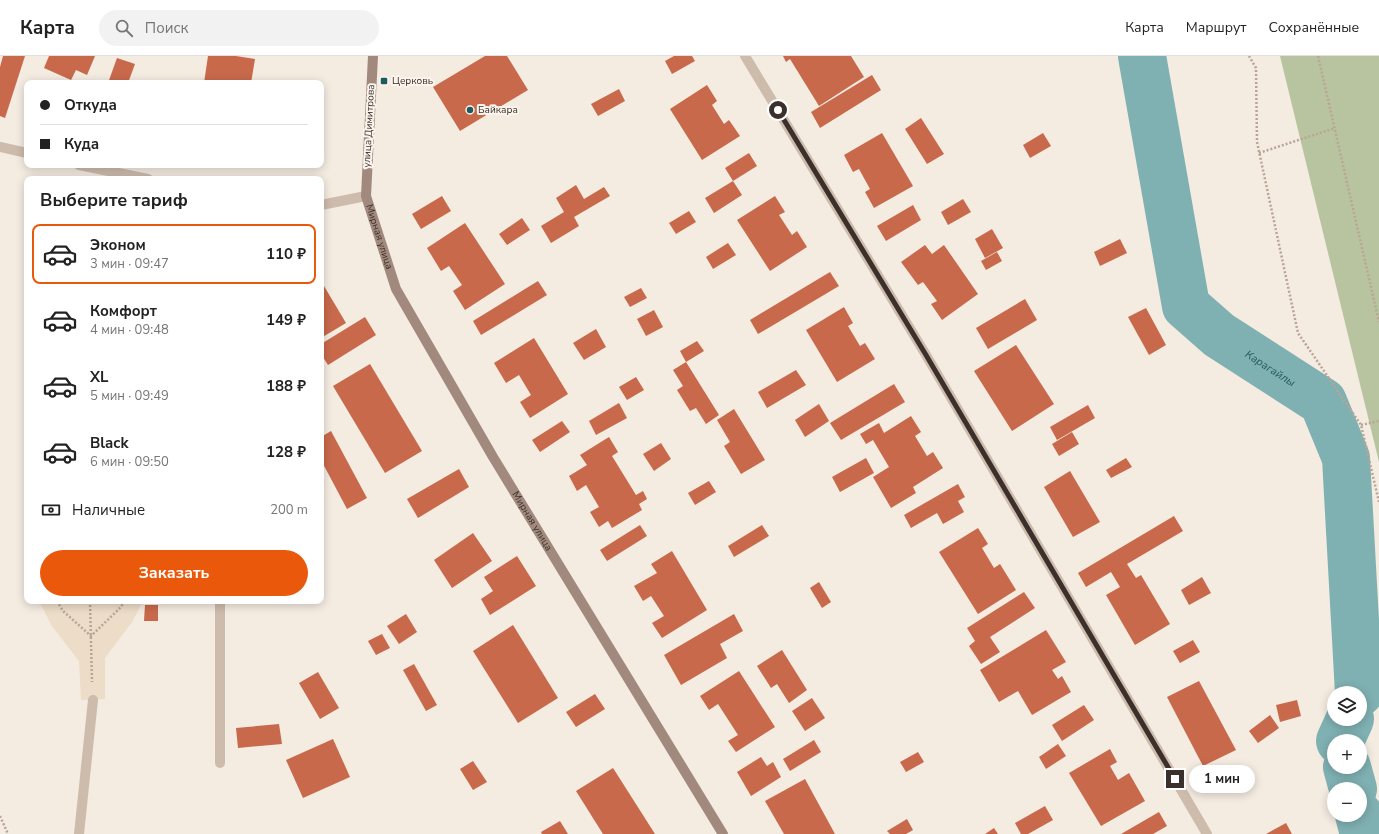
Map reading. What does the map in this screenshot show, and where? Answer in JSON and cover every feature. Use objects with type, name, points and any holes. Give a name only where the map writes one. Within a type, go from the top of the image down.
[{"type":"main road","name":"улица Димитрова","points":[[366,196],[373,56]]},
{"type":"main road","name":"Мирная улица","points":[[366,196],[396,289],[493,458],[724,834]]},
{"type":"street","points":[[745,56],[926,355],[1207,834]]},
{"type":"street","points":[[0,147],[24,152]]},
{"type":"street","points":[[94,168],[133,176]]},
{"type":"street","points":[[324,204],[366,196]]},
{"type":"street","points":[[220,604],[220,763]]},
{"type":"street","points":[[79,834],[92,700]]},
{"type":"path","points":[[1249,56],[1256,68],[1257,142],[1298,334],[1361,425],[1379,502]]},
{"type":"path","points":[[1318,56],[1379,322]]},
{"type":"path","points":[[1260,153],[1335,128]]},
{"type":"path","points":[[1361,425],[1379,422]]},
{"type":"path","points":[[59,604],[63,610],[91,636]]},
{"type":"path","points":[[90,604],[92,700]]},
{"type":"path","points":[[91,636],[120,609],[123,604]]},
{"type":"path","points":[[0,816],[8,834]]},
{"type":"green space","points":[[1280,56],[1379,56],[1379,462]]},
{"type":"shaded area","points":[[41,604],[141,604],[132,622],[105,658],[105,699],[81,700],[79,661],[52,626]]},
{"type":"building","points":[[3,56],[25,56],[5,118],[0,116],[0,67]]},
{"type":"building","points":[[49,56],[95,56],[87,75],[76,70],[71,80],[44,68]]},
{"type":"building","points":[[208,56],[236,56],[255,59],[252,80],[204,80]]},
{"type":"building","name":"Байкара","points":[[485,56],[507,56],[528,90],[460,131],[433,87]]},
{"type":"building","points":[[674,56],[692,56],[695,61],[672,74],[665,61]]},
{"type":"building","points":[[783,56],[851,56],[864,77],[819,106],[790,59],[786,62]]},
{"type":"building","points":[[117,58],[135,64],[129,80],[109,80]]},
{"type":"building","points":[[872,75],[881,90],[820,128],[811,112]]},
{"type":"building","points":[[707,85],[717,101],[712,105],[724,124],[729,120],[740,136],[702,160],[670,109]]},
{"type":"building","points":[[619,89],[625,101],[598,116],[591,104]]},
{"type":"building","points":[[921,118],[944,154],[927,164],[905,129]]},
{"type":"building","points":[[882,133],[913,186],[874,208],[865,192],[870,189],[859,169],[853,172],[844,155]]},
{"type":"building","points":[[1043,133],[1051,146],[1030,158],[1023,145]]},
{"type":"building","points":[[749,153],[757,166],[733,181],[725,168]]},
{"type":"building","points":[[733,181],[742,195],[714,213],[705,198]]},
{"type":"building","points":[[576,185],[584,199],[604,187],[610,196],[574,217],[579,226],[551,243],[541,226],[564,212],[556,198]]},
{"type":"building","points":[[442,196],[451,211],[421,229],[412,214]]},
{"type":"building","points":[[775,196],[785,212],[779,215],[792,235],[797,231],[807,247],[770,271],[737,220]]},
{"type":"building","points":[[963,199],[971,212],[948,225],[941,212]]},
{"type":"building","points":[[913,205],[921,220],[886,241],[877,226]]},
{"type":"building","points":[[689,211],[696,222],[676,234],[669,223]]},
{"type":"building","points":[[522,218],[530,230],[507,245],[499,234]]},
{"type":"building","points":[[465,223],[505,284],[465,310],[453,291],[462,285],[449,266],[441,271],[427,248]]},
{"type":"building","points":[[992,229],[1003,248],[985,258],[975,239]]},
{"type":"building","points":[[1120,239],[1127,253],[1100,266],[1094,252]]},
{"type":"building","points":[[728,243],[736,255],[713,269],[706,257]]},
{"type":"building","points":[[925,245],[932,254],[944,245],[978,294],[942,320],[931,304],[937,301],[923,282],[918,285],[901,262]]},
{"type":"building","points":[[997,252],[1002,261],[986,270],[981,261]]},
{"type":"building","points":[[830,272],[839,286],[758,334],[750,320]]},
{"type":"building","points":[[538,281],[547,295],[481,335],[473,321]]},
{"type":"building","points":[[324,286],[346,323],[324,336]]},
{"type":"building","points":[[641,288],[647,298],[630,307],[624,297]]},
{"type":"building","points":[[1025,299],[1037,320],[988,349],[976,328]]},
{"type":"building","points":[[844,307],[853,323],[848,326],[860,346],[865,343],[875,359],[837,382],[806,330]]},
{"type":"building","points":[[1146,308],[1166,345],[1149,355],[1128,317]]},
{"type":"building","points":[[654,310],[663,327],[646,336],[637,319]]},
{"type":"building","points":[[365,317],[376,335],[328,365],[324,359],[324,342]]},
{"type":"building","points":[[596,329],[606,347],[584,360],[573,343]]},
{"type":"building","points":[[534,338],[568,394],[530,418],[520,402],[531,395],[519,375],[506,383],[494,363]]},
{"type":"building","points":[[697,341],[704,351],[686,362],[680,351]]},
{"type":"building","points":[[1016,345],[1054,404],[1012,431],[974,371]]},
{"type":"building","points":[[686,362],[719,415],[706,424],[696,408],[690,411],[677,390],[683,386],[673,370]]},
{"type":"building","points":[[370,364],[422,451],[385,473],[333,386]]},
{"type":"building","points":[[796,370],[806,385],[767,408],[758,392]]},
{"type":"building","points":[[636,377],[644,390],[627,400],[619,387]]},
{"type":"building","points":[[894,384],[905,402],[841,440],[830,423]]},
{"type":"building","points":[[619,403],[627,418],[596,435],[589,421]]},
{"type":"building","points":[[819,404],[829,421],[805,437],[795,420]]},
{"type":"building","points":[[1088,405],[1095,418],[1057,440],[1050,427]]},
{"type":"building","points":[[734,409],[765,460],[741,474],[724,446],[730,442],[717,420]]},
{"type":"building","points":[[911,416],[921,432],[915,436],[927,456],[933,452],[943,468],[913,487],[916,493],[891,508],[873,477],[889,467],[873,440],[866,444],[860,434],[879,423],[884,433]]},
{"type":"building","points":[[562,421],[570,432],[540,452],[532,440]]},
{"type":"building","points":[[331,431],[367,498],[347,509],[324,466],[324,435]]},
{"type":"building","points":[[1072,432],[1079,444],[1059,456],[1052,444]]},
{"type":"building","points":[[609,437],[618,452],[612,456],[636,495],[643,491],[647,499],[639,504],[642,510],[612,528],[608,521],[599,527],[590,512],[599,507],[586,485],[577,491],[569,476],[587,465],[580,455]]},
{"type":"building","points":[[661,443],[671,459],[654,471],[643,454]]},
{"type":"building","points":[[866,458],[874,473],[840,492],[832,477]]},
{"type":"building","points":[[1126,458],[1132,467],[1111,478],[1106,470]]},
{"type":"building","points":[[459,469],[469,487],[418,518],[407,499]]},
{"type":"building","points":[[1070,471],[1100,522],[1073,537],[1044,487]]},
{"type":"building","points":[[709,481],[716,492],[695,505],[688,493]]},
{"type":"building","points":[[958,484],[965,497],[958,501],[964,512],[943,524],[937,513],[911,528],[904,515]]},
{"type":"building","points":[[1174,516],[1183,531],[1127,564],[1136,578],[1141,575],[1170,624],[1135,645],[1106,595],[1120,587],[1111,572],[1086,587],[1078,573]]},
{"type":"building","points":[[640,525],[647,536],[607,561],[600,550]]},
{"type":"building","points":[[762,525],[769,536],[734,557],[728,546]]},
{"type":"building","points":[[978,528],[988,544],[982,548],[994,568],[1000,564],[1016,590],[978,614],[939,552]]},
{"type":"building","points":[[473,533],[492,561],[452,588],[434,560]]},
{"type":"building","points":[[672,551],[707,610],[662,638],[652,623],[664,616],[651,596],[643,601],[634,586],[657,573],[651,564]]},
{"type":"building","points":[[517,556],[536,586],[490,615],[481,599],[493,591],[484,577]]},
{"type":"building","points":[[1202,577],[1211,593],[1189,605],[1181,590]]},
{"type":"building","points":[[819,582],[831,602],[822,608],[810,588]]},
{"type":"building","points":[[1024,592],[1035,608],[990,637],[1000,652],[981,664],[969,646],[975,641],[967,628]]},
{"type":"building","points":[[145,605],[158,605],[158,621],[144,621]]},
{"type":"building","points":[[406,614],[417,632],[399,644],[387,626]]},
{"type":"building","points":[[734,614],[743,631],[720,644],[727,658],[681,685],[664,655]]},
{"type":"building","points":[[513,625],[558,698],[518,723],[473,651]]},
{"type":"building","points":[[1046,630],[1066,662],[1052,670],[1058,679],[1062,676],[1071,692],[1032,715],[1018,691],[999,702],[980,670]]},
{"type":"building","points":[[382,634],[390,648],[376,655],[368,641]]},
{"type":"building","points":[[1193,640],[1200,652],[1180,663],[1173,651]]},
{"type":"building","points":[[782,650],[807,690],[789,703],[777,684],[771,688],[757,666]]},
{"type":"building","points":[[414,664],[437,705],[426,711],[403,670]]},
{"type":"building","points":[[739,671],[775,727],[736,752],[728,741],[738,735],[718,704],[709,710],[700,696]]},
{"type":"building","points":[[318,672],[339,708],[320,719],[299,683]]},
{"type":"building","points":[[1199,681],[1236,750],[1203,766],[1167,697]]},
{"type":"building","points":[[595,694],[605,709],[576,727],[566,712]]},
{"type":"building","points":[[812,698],[825,718],[805,731],[792,711]]},
{"type":"building","points":[[1297,700],[1301,716],[1280,722],[1276,705]]},
{"type":"building","points":[[1084,705],[1094,720],[1062,741],[1052,725]]},
{"type":"building","points":[[1270,715],[1279,728],[1258,743],[1249,731]]},
{"type":"building","points":[[279,724],[282,744],[238,748],[236,728]]},
{"type":"building","points":[[333,739],[350,777],[303,798],[286,760]]},
{"type":"building","points":[[814,740],[821,752],[790,771],[783,759]]},
{"type":"building","points":[[1058,744],[1066,756],[1046,769],[1039,757]]},
{"type":"building","points":[[1110,749],[1117,762],[1110,766],[1118,780],[1129,773],[1145,801],[1101,826],[1069,773]]},
{"type":"building","points":[[918,752],[924,762],[906,772],[900,762]]},
{"type":"building","points":[[761,757],[767,766],[773,762],[781,777],[751,796],[737,772]]},
{"type":"building","points":[[473,761],[487,782],[473,790],[460,769]]},
{"type":"building","points":[[613,768],[655,834],[603,834],[576,791]]},
{"type":"building","points":[[805,779],[835,834],[784,834],[765,801]]},
{"type":"building","points":[[1045,806],[1053,820],[1028,834],[1021,834],[1015,823]]},
{"type":"building","points":[[1159,812],[1167,826],[1153,834],[1121,834]]},
{"type":"building","points":[[907,819],[913,830],[906,834],[890,834],[887,831]]},
{"type":"building","points":[[560,821],[568,834],[542,834],[541,832]]},
{"type":"building","points":[[1286,823],[1292,834],[1266,834]]},
{"type":"building","points":[[994,828],[998,834],[985,834]]},
{"type":"waterway","name":"Карагайлы","points":[[1142,56],[1186,306],[1219,335],[1323,402],[1346,458],[1359,686]]},
{"type":"waterway","name":"Карагайлы","points":[[1343,734],[1347,726]]},
{"type":"waterway","name":"Карагайлы","points":[[1349,774],[1351,782]]},
{"type":"waterway","name":"Карагайлы","points":[[1361,822],[1364,834]]},
{"type":"place","name":"Церковь","points":[[384,81]]},
{"type":"place","name":"Байкара","points":[[470,110]]},
{"type":"route","points":[[778,110],[926,355],[1175,779]]}]
